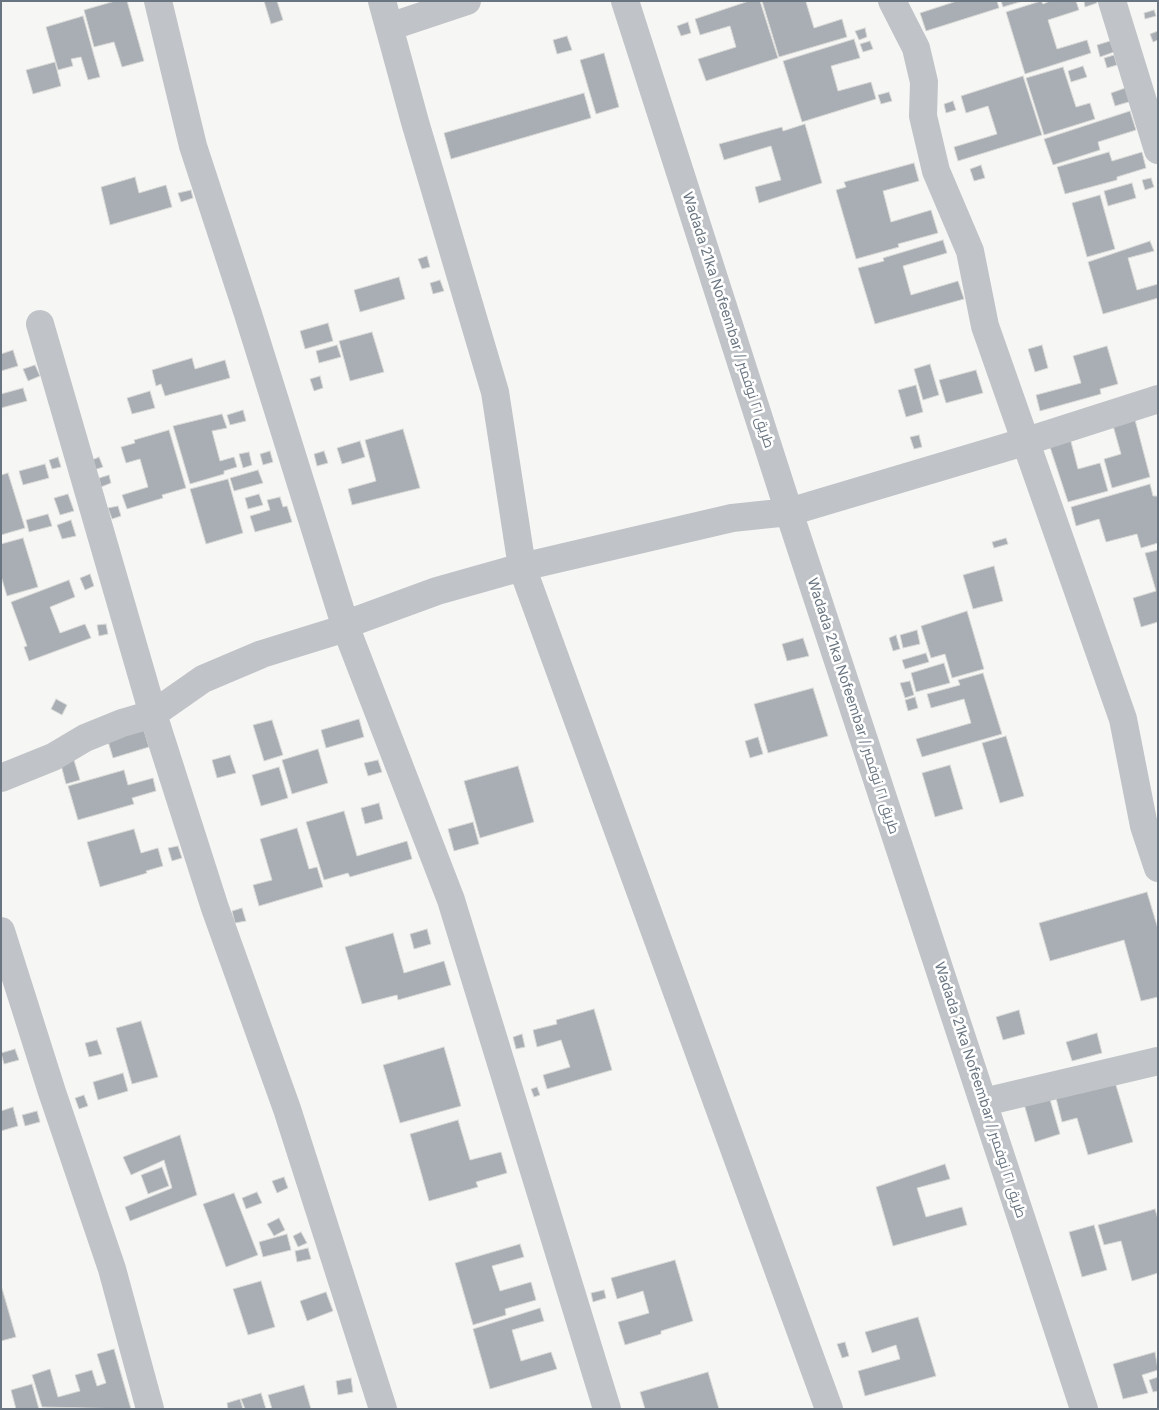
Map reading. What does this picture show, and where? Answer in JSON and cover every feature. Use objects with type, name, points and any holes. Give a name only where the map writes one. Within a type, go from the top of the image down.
[{"type":"street","points":[[158,1],[192,146],[248,314],[346,628],[450,900],[607,1409]]},
{"type":"street","points":[[382,1],[495,392],[522,568],[829,1409]]},
{"type":"street","points":[[389,27],[467,1]]},
{"type":"street","name":"Wadada 21ka Nofeembar / طريق ٢١ نوفمبر","points":[[625,1],[789,512],[1084,1409]]},
{"type":"street","points":[[892,1],[916,48],[924,82],[923,116],[936,170],[970,251],[985,326],[1024,442],[1124,719],[1144,826],[1158,868]]},
{"type":"street","points":[[1112,1],[1158,150]]},
{"type":"street","points":[[40,324],[153,714],[215,908],[287,1109],[383,1409]]},
{"type":"street","points":[[1,778],[53,757],[85,738],[122,723],[153,714],[203,680],[262,654],[346,628],[355,621],[437,591],[522,568],[732,518],[789,512],[1024,442],[1158,399]]},
{"type":"street","points":[[1,931],[52,1092],[112,1268],[150,1409]]},
{"type":"street","points":[[984,1102],[1158,1061]]},
{"type":"building","points":[[115,1],[127,1],[144,61],[122,67],[114,42],[94,47],[84,10]]},
{"type":"building","points":[[264,1],[277,1],[283,20],[271,24]]},
{"type":"building","points":[[749,1],[760,1],[778,58],[706,81],[698,59],[736,47],[730,26],[700,35],[695,19]]},
{"type":"building","points":[[762,1],[809,1],[806,2],[814,28],[842,19],[847,37],[779,57]]},
{"type":"building","points":[[957,1],[997,1],[999,8],[926,31],[920,13]]},
{"type":"building","points":[[1001,1],[1023,1],[1003,7]]},
{"type":"building","points":[[1041,1],[1043,4],[1050,1],[1076,1],[1079,10],[1048,20],[1057,49],[1087,40],[1091,53],[1025,74],[1006,12]]},
{"type":"building","points":[[1084,1],[1096,1],[1097,3],[1085,7]]},
{"type":"building","points":[[1154,10],[1156,16],[1145,19],[1144,13]]},
{"type":"building","points":[[83,16],[100,77],[88,80],[81,57],[71,59],[73,66],[58,70],[46,27]]},
{"type":"building","points":[[688,22],[691,33],[681,36],[677,26]]},
{"type":"building","points":[[865,28],[867,37],[859,40],[855,31]]},
{"type":"building","points":[[1158,31],[1158,40],[1153,42],[1150,34]]},
{"type":"building","points":[[567,36],[572,50],[557,54],[553,40]]},
{"type":"building","points":[[854,39],[860,58],[831,66],[838,91],[871,82],[876,99],[802,122],[783,61]]},
{"type":"building","points":[[870,41],[873,49],[863,52],[860,44]]},
{"type":"building","points":[[1110,41],[1114,52],[1100,57],[1097,45]]},
{"type":"building","points":[[604,53],[619,107],[596,114],[580,60]]},
{"type":"building","points":[[1114,55],[1117,65],[1107,68],[1104,58]]},
{"type":"building","points":[[55,62],[61,86],[33,94],[26,70]]},
{"type":"building","points":[[1083,66],[1087,77],[1071,82],[1068,71]]},
{"type":"building","points":[[1063,67],[1076,107],[1090,103],[1095,119],[1044,135],[1026,78]]},
{"type":"building","points":[[1023,76],[1042,135],[958,161],[954,147],[997,134],[988,106],[966,113],[961,96]]},
{"type":"building","points":[[1128,87],[1132,101],[1115,106],[1111,93]]},
{"type":"building","points":[[889,92],[892,101],[881,104],[878,95]]},
{"type":"building","points":[[584,93],[591,118],[451,159],[444,133]]},
{"type":"building","points":[[953,101],[956,110],[946,113],[944,104]]},
{"type":"building","points":[[1130,111],[1136,130],[1098,142],[1100,150],[1053,165],[1044,139]]},
{"type":"building","points":[[805,124],[822,183],[759,203],[755,187],[781,180],[771,146],[724,160],[719,144],[782,127],[783,131]]},
{"type":"building","points":[[1109,152],[1112,161],[1142,152],[1146,168],[1117,177],[1117,180],[1065,194],[1057,167]]},
{"type":"building","points":[[914,163],[919,181],[883,191],[891,222],[931,210],[938,233],[898,244],[899,247],[856,259],[836,190],[846,187],[844,182]]},
{"type":"building","points":[[981,165],[985,178],[974,181],[970,169]]},
{"type":"building","points":[[135,177],[139,193],[166,185],[172,207],[110,225],[101,187]]},
{"type":"building","points":[[1151,178],[1154,187],[1145,190],[1142,180]]},
{"type":"building","points":[[1132,183],[1136,198],[1108,206],[1104,191]]},
{"type":"building","points":[[191,190],[193,198],[181,202],[178,193]]},
{"type":"building","points":[[1100,195],[1115,249],[1087,257],[1072,203]]},
{"type":"building","points":[[943,240],[947,253],[903,266],[911,295],[958,281],[964,299],[875,324],[858,268],[884,261],[883,258]]},
{"type":"building","points":[[1150,241],[1154,251],[1128,258],[1137,290],[1158,284],[1158,298],[1103,314],[1088,262]]},
{"type":"building","points":[[427,256],[430,267],[422,269],[418,259]]},
{"type":"building","points":[[399,277],[405,299],[360,312],[354,290]]},
{"type":"building","points":[[440,280],[444,291],[433,294],[430,283]]},
{"type":"building","points":[[328,323],[333,341],[305,349],[300,331]]},
{"type":"building","points":[[372,332],[384,372],[350,381],[339,341]]},
{"type":"building","points":[[337,345],[341,357],[319,363],[316,351]]},
{"type":"building","points":[[1042,345],[1048,368],[1035,372],[1028,349]]},
{"type":"building","points":[[1107,346],[1118,384],[1100,389],[1101,394],[1040,411],[1036,395],[1081,383],[1073,356]]},
{"type":"building","points":[[13,350],[18,366],[1,371],[1,354]]},
{"type":"building","points":[[192,358],[195,369],[225,360],[230,378],[165,396],[161,384],[156,386],[152,370]]},
{"type":"building","points":[[930,364],[939,395],[923,400],[914,369]]},
{"type":"building","points":[[35,365],[40,376],[28,381],[23,369]]},
{"type":"building","points":[[976,370],[983,393],[946,403],[939,380]]},
{"type":"building","points":[[320,376],[323,388],[314,391],[310,379]]},
{"type":"building","points":[[916,385],[923,412],[906,417],[898,390]]},
{"type":"building","points":[[23,388],[27,401],[1,408],[1,394]]},
{"type":"building","points":[[150,391],[155,408],[132,414],[127,398]]},
{"type":"building","points":[[243,410],[246,421],[230,425],[227,415]]},
{"type":"building","points":[[222,414],[227,428],[212,431],[220,461],[234,457],[237,467],[224,471],[224,474],[190,484],[173,426]]},
{"type":"building","points":[[1134,416],[1150,477],[1112,488],[1104,459],[1121,454],[1112,422]]},
{"type":"building","points":[[403,429],[420,488],[352,505],[348,489],[376,481],[365,440]]},
{"type":"building","points":[[169,430],[186,488],[162,495],[163,498],[127,509],[122,495],[148,487],[140,459],[126,463],[121,447],[135,443],[134,440]]},
{"type":"building","points":[[919,435],[922,447],[914,449],[910,437]]},
{"type":"building","points":[[1070,438],[1078,469],[1100,463],[1108,491],[1068,502],[1049,444]]},
{"type":"building","points":[[360,441],[365,457],[342,464],[337,448]]},
{"type":"building","points":[[270,451],[273,462],[263,465],[260,454]]},
{"type":"building","points":[[324,451],[328,463],[317,466],[314,454]]},
{"type":"building","points":[[249,452],[252,465],[243,468],[239,454]]},
{"type":"building","points":[[58,457],[61,467],[52,469],[49,460]]},
{"type":"building","points":[[99,457],[103,467],[94,470],[92,460]]},
{"type":"building","points":[[45,464],[49,478],[23,485],[19,471]]},
{"type":"building","points":[[258,470],[263,483],[234,491],[230,478]]},
{"type":"building","points":[[8,473],[25,528],[1,535],[1,475]]},
{"type":"building","points":[[109,475],[111,483],[101,487],[99,478]]},
{"type":"building","points":[[228,479],[243,533],[206,544],[190,489]]},
{"type":"building","points":[[1150,484],[1153,496],[1157,496],[1158,500],[1158,543],[1141,548],[1137,534],[1106,542],[1099,519],[1076,526],[1071,507]]},
{"type":"building","points":[[68,494],[74,511],[60,515],[54,498]]},
{"type":"building","points":[[259,494],[263,505],[248,509],[245,498]]},
{"type":"building","points":[[280,497],[283,507],[287,506],[292,522],[255,532],[250,516],[270,510],[267,500]]},
{"type":"building","points":[[118,506],[121,516],[112,519],[108,508]]},
{"type":"building","points":[[48,514],[52,526],[29,532],[26,520]]},
{"type":"building","points":[[71,520],[76,536],[62,539],[57,525]]},
{"type":"building","points":[[23,538],[38,587],[7,596],[1,576],[1,544]]},
{"type":"building","points":[[1006,538],[1008,544],[994,548],[992,542]]},
{"type":"building","points":[[1158,550],[1158,622],[1141,627],[1133,598],[1156,591],[1145,553]]},
{"type":"building","points":[[994,566],[1003,601],[973,609],[963,575]]},
{"type":"building","points":[[90,574],[94,586],[85,590],[80,578]]},
{"type":"building","points":[[69,580],[75,597],[50,607],[60,633],[85,624],[91,638],[29,661],[24,647],[27,646],[11,602]]},
{"type":"building","points":[[967,611],[984,669],[952,678],[945,654],[931,658],[921,626]]},
{"type":"building","points":[[106,624],[108,634],[99,636],[97,625]]},
{"type":"building","points":[[917,630],[920,644],[903,648],[900,635]]},
{"type":"building","points":[[896,635],[900,649],[893,651],[889,638]]},
{"type":"building","points":[[803,638],[809,656],[787,661],[782,644]]},
{"type":"building","points":[[926,653],[929,662],[905,669],[902,660]]},
{"type":"building","points":[[944,663],[950,683],[916,692],[911,673]]},
{"type":"building","points":[[983,673],[1002,734],[922,757],[916,739],[971,723],[964,699],[931,708],[927,694],[960,685],[958,680]]},
{"type":"building","points":[[910,681],[914,695],[905,698],[900,683]]},
{"type":"building","points":[[813,688],[828,736],[768,753],[754,704]]},
{"type":"building","points":[[915,697],[918,708],[908,711],[905,700]]},
{"type":"building","points":[[56,699],[67,705],[62,715],[51,709]]},
{"type":"building","points":[[359,719],[364,737],[326,748],[321,730]]},
{"type":"building","points":[[272,720],[283,755],[264,761],[253,725]]},
{"type":"building","points":[[143,727],[149,747],[113,758],[107,738]]},
{"type":"building","points":[[1006,736],[1024,796],[1000,803],[982,743]]},
{"type":"building","points":[[758,737],[763,754],[750,758],[745,741]]},
{"type":"building","points":[[318,749],[328,783],[292,794],[282,760]]},
{"type":"building","points":[[230,755],[236,773],[217,778],[212,760]]},
{"type":"building","points":[[73,757],[80,780],[66,784],[60,761]]},
{"type":"building","points":[[378,760],[382,772],[368,776],[364,763]]},
{"type":"building","points":[[950,765],[963,809],[935,817],[922,773]]},
{"type":"building","points":[[518,766],[534,822],[480,838],[464,781]]},
{"type":"building","points":[[279,767],[288,798],[261,806],[252,775]]},
{"type":"building","points":[[124,770],[128,785],[153,778],[156,791],[132,798],[134,804],[78,820],[68,786]]},
{"type":"building","points":[[379,803],[383,819],[365,824],[361,808]]},
{"type":"building","points":[[344,811],[357,856],[407,841],[412,859],[350,877],[348,873],[324,880],[306,822]]},
{"type":"building","points":[[473,822],[479,844],[454,851],[448,829]]},
{"type":"building","points":[[297,828],[309,869],[317,867],[323,887],[259,906],[253,885],[272,880],[260,839]]},
{"type":"building","points":[[134,829],[141,853],[158,848],[163,866],[146,871],[147,873],[100,887],[87,842]]},
{"type":"building","points":[[178,846],[182,858],[172,861],[168,848]]},
{"type":"building","points":[[1147,892],[1158,929],[1158,997],[1141,1001],[1124,940],[1050,961],[1039,923]]},
{"type":"building","points":[[242,908],[246,921],[235,923],[232,911]]},
{"type":"building","points":[[427,929],[431,944],[414,949],[410,934]]},
{"type":"building","points":[[393,933],[404,973],[444,961],[451,985],[398,1000],[397,995],[362,1004],[345,947]]},
{"type":"building","points":[[594,1009],[612,1070],[547,1089],[543,1075],[570,1067],[561,1040],[537,1047],[533,1030],[557,1024],[556,1020]]},
{"type":"building","points":[[1019,1010],[1025,1034],[1003,1040],[996,1017]]},
{"type":"building","points":[[141,1021],[158,1077],[132,1084],[116,1028]]},
{"type":"building","points":[[1097,1033],[1102,1053],[1072,1061],[1066,1042]]},
{"type":"building","points":[[522,1034],[525,1047],[516,1049],[513,1037]]},
{"type":"building","points":[[97,1040],[102,1054],[89,1057],[85,1043]]},
{"type":"building","points":[[444,1047],[461,1106],[400,1123],[383,1065]]},
{"type":"building","points":[[15,1049],[19,1060],[4,1064],[1,1053]]},
{"type":"building","points":[[123,1073],[128,1091],[98,1100],[93,1082]]},
{"type":"building","points":[[1115,1082],[1133,1142],[1088,1155],[1077,1118],[1062,1122],[1056,1098]]},
{"type":"building","points":[[537,1087],[540,1095],[534,1097],[531,1089]]},
{"type":"building","points":[[84,1095],[88,1106],[79,1109],[75,1098]]},
{"type":"building","points":[[1049,1096],[1060,1134],[1035,1142],[1024,1104]]},
{"type":"building","points":[[13,1107],[18,1126],[1,1131],[1,1111]]},
{"type":"building","points":[[37,1111],[40,1122],[25,1126],[22,1115]]},
{"type":"building","points":[[458,1120],[470,1160],[501,1152],[507,1173],[476,1182],[478,1187],[429,1201],[410,1134]]},
{"type":"building","points":[[180,1135],[197,1195],[130,1221],[125,1207],[172,1188],[164,1160],[131,1175],[123,1157]]},
{"type":"building","points":[[945,1164],[950,1179],[917,1188],[926,1217],[962,1207],[967,1225],[893,1246],[876,1187]]},
{"type":"building","points":[[162,1167],[169,1186],[148,1194],[141,1175]]},
{"type":"building","points":[[284,1177],[288,1188],[277,1193],[272,1181]]},
{"type":"building","points":[[257,1192],[262,1203],[246,1209],[242,1198]]},
{"type":"building","points":[[234,1193],[258,1255],[226,1267],[203,1204]]},
{"type":"building","points":[[1155,1209],[1158,1219],[1158,1273],[1132,1281],[1121,1241],[1104,1245],[1098,1225]]},
{"type":"building","points":[[279,1218],[285,1230],[274,1236],[267,1224]]},
{"type":"building","points":[[1094,1225],[1107,1270],[1082,1277],[1069,1232]]},
{"type":"building","points":[[301,1232],[307,1243],[298,1247],[293,1236]]},
{"type":"building","points":[[287,1234],[291,1250],[263,1257],[259,1242]]},
{"type":"building","points":[[520,1244],[524,1257],[492,1266],[500,1291],[531,1282],[536,1300],[505,1309],[506,1315],[473,1325],[455,1263]]},
{"type":"building","points":[[308,1248],[311,1259],[297,1262],[295,1251]]},
{"type":"building","points":[[675,1260],[693,1321],[661,1331],[661,1334],[625,1345],[618,1322],[649,1313],[643,1291],[617,1299],[611,1278]]},
{"type":"building","points":[[261,1281],[275,1327],[248,1335],[233,1289]]},
{"type":"building","points":[[1,1285],[16,1337],[1,1341]]},
{"type":"building","points":[[604,1290],[606,1298],[593,1302],[591,1293]]},
{"type":"building","points":[[326,1292],[333,1311],[307,1321],[300,1301]]},
{"type":"building","points":[[540,1308],[544,1321],[512,1330],[521,1361],[551,1352],[557,1369],[490,1389],[473,1329]]},
{"type":"building","points":[[918,1317],[936,1376],[865,1396],[858,1371],[900,1359],[896,1345],[872,1353],[865,1332]]},
{"type":"building","points":[[845,1342],[849,1356],[842,1358],[837,1344]]},
{"type":"building","points":[[114,1349],[131,1409],[42,1407],[32,1375],[50,1369],[58,1397],[80,1391],[75,1375],[92,1370],[97,1386],[106,1383],[97,1354]]},
{"type":"building","points":[[1155,1352],[1158,1370],[1142,1375],[1148,1393],[1123,1399],[1113,1364]]},
{"type":"building","points":[[708,1372],[719,1409],[645,1409],[640,1392]]},
{"type":"building","points":[[1158,1377],[1158,1391],[1153,1392],[1149,1380]]},
{"type":"building","points":[[351,1378],[353,1392],[338,1395],[336,1381]]},
{"type":"building","points":[[32,1384],[39,1409],[16,1409],[11,1390]]},
{"type":"building","points":[[304,1385],[311,1409],[272,1409],[268,1395]]},
{"type":"building","points":[[261,1393],[266,1409],[245,1409],[241,1399]]},
{"type":"building","points":[[240,1399],[243,1409],[228,1409],[227,1403]]}]
